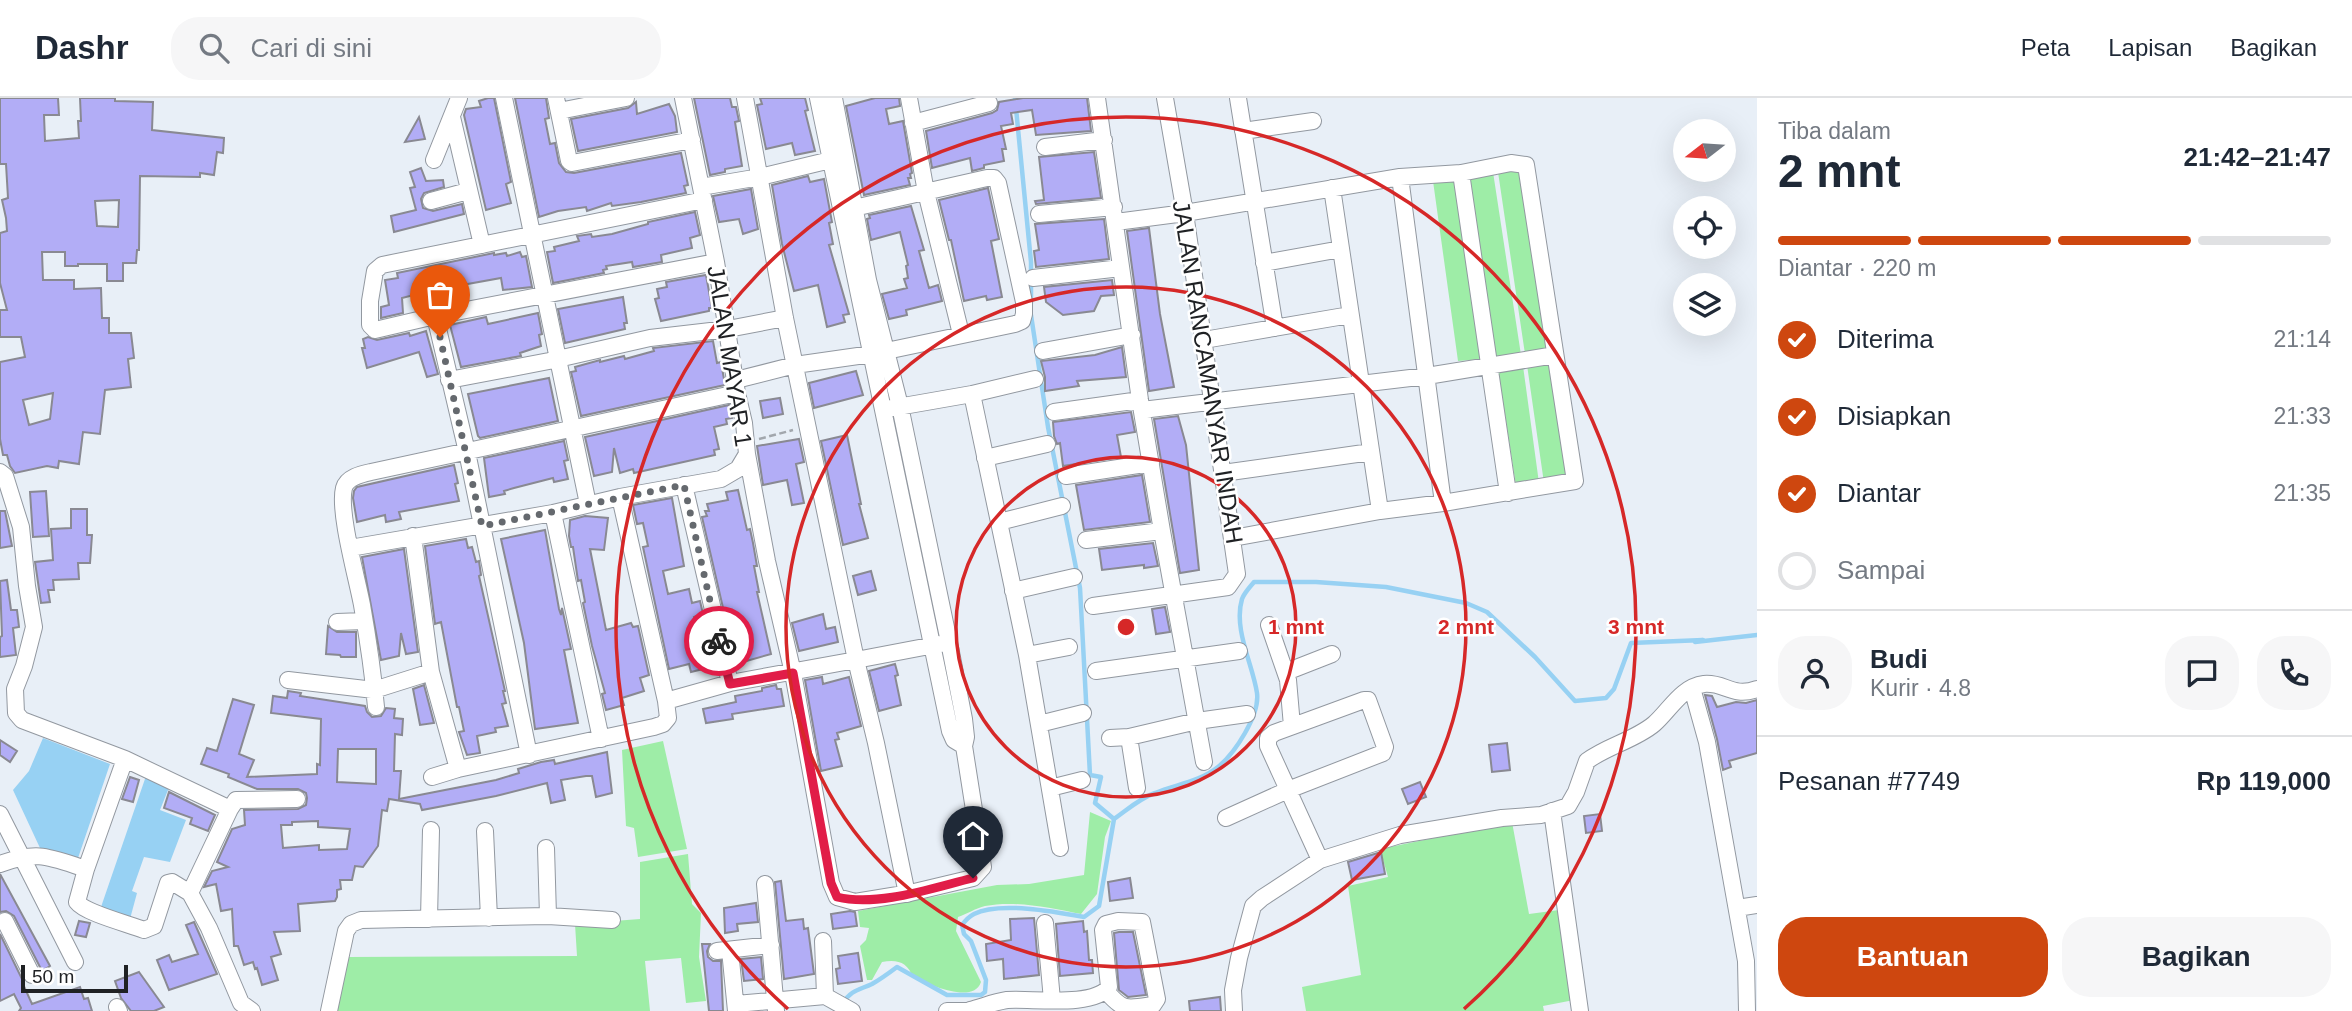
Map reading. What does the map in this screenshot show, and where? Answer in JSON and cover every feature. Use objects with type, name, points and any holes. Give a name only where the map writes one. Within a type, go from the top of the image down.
[{"type":"street","points":[[434,160],[459,98]]},
{"type":"street","points":[[504,98],[588,504]]},
{"type":"street","name":"JALAN MAYAR 1","points":[[351,548],[553,513],[730,475],[738,469],[746,448],[744,423],[716,262],[683,98]]},
{"type":"street","points":[[745,98],[785,318],[907,894]]},
{"type":"street","points":[[818,98],[837,158],[848,210],[868,280],[880,352],[883,410],[950,731],[954,740],[964,746]]},
{"type":"street","points":[[834,98],[837,158]]},
{"type":"street","points":[[909,98],[926,192],[961,334]]},
{"type":"street","points":[[1097,98],[1161,531],[1205,762]]},
{"type":"street","name":"JALAN RANCAMANYAR INDAH","points":[[1164,98],[1185,213],[1238,570],[1236,578],[1228,587],[1172,594]]},
{"type":"street","points":[[1238,98],[1275,328]]},
{"type":"street","points":[[615,99],[557,104],[569,161],[572,163],[692,140]]},
{"type":"street","points":[[913,122],[989,103]]},
{"type":"street","points":[[452,117],[482,245]]},
{"type":"street","points":[[1243,131],[1313,121]]},
{"type":"street","points":[[1045,147],[1104,140]]},
{"type":"street","points":[[716,262],[372,329],[370,301],[375,271],[382,265],[533,235],[837,158]]},
{"type":"street","points":[[1039,214],[1185,213],[1400,177],[1461,173],[1511,163],[1526,165],[1575,481],[1380,511],[1233,538]]},
{"type":"street","points":[[1461,173],[1508,493]]},
{"type":"street","points":[[1400,177],[1443,503]]},
{"type":"street","points":[[376,707],[344,507],[347,482],[361,474],[571,429],[737,386],[795,365],[880,352],[1021,321],[1024,302],[999,183],[994,178],[848,210]]},
{"type":"street","points":[[1332,188],[1380,511]]},
{"type":"street","points":[[431,201],[468,191]]},
{"type":"street","points":[[1264,263],[1341,249]]},
{"type":"street","points":[[1033,278],[1121,268]]},
{"type":"street","points":[[1204,340],[1350,315]]},
{"type":"street","points":[[435,316],[467,452],[529,755]]},
{"type":"street","points":[[449,380],[650,338],[728,329],[785,318]]},
{"type":"street","points":[[1043,351],[1132,335]]},
{"type":"street","points":[[746,448],[793,673],[831,883],[837,897],[855,902],[907,894],[973,878],[983,867],[964,746],[964,719],[901,406],[880,352]]},
{"type":"street","points":[[1054,412],[1213,403],[1427,376],[1556,355]]},
{"type":"street","points":[[883,410],[972,394],[1035,379]]},
{"type":"street","points":[[972,394],[1027,655],[1060,848]]},
{"type":"street","points":[[985,458],[1047,444]]},
{"type":"street","points":[[1223,473],[1371,452]]},
{"type":"street","points":[[1066,476],[1152,463]]},
{"type":"street","points":[[0,472],[5,476],[21,527],[34,627],[8,716],[125,759],[230,809]]},
{"type":"street","points":[[684,485],[730,684]]},
{"type":"street","points":[[432,777],[663,724],[668,718],[620,497]]},
{"type":"street","points":[[999,522],[1062,506]]},
{"type":"street","points":[[553,513],[601,739]]},
{"type":"street","points":[[1086,540],[1161,531]]},
{"type":"street","points":[[413,536],[431,672],[458,769]]},
{"type":"street","points":[[1013,591],[1074,577]]},
{"type":"street","points":[[1093,606],[1172,594]]},
{"type":"street","points":[[337,622],[364,621]]},
{"type":"street","points":[[1269,625],[1286,672],[1292,726]]},
{"type":"street","points":[[666,701],[730,684],[949,642]]},
{"type":"street","points":[[1027,655],[1069,647]]},
{"type":"street","points":[[1096,671],[1239,651]]},
{"type":"street","points":[[1286,672],[1332,654]]},
{"type":"street","points":[[288,680],[374,690],[431,672]]},
{"type":"street","points":[[1234,1011],[1235,979],[1254,906],[1320,860],[1400,835],[1502,818],[1541,815],[1568,806],[1587,761],[1653,725],[1681,695],[1692,688],[1704,684],[1732,692],[1746,693],[1757,690]]},
{"type":"street","points":[[1692,688],[1707,741],[1737,908],[1752,960],[1747,1011]]},
{"type":"street","points":[[1226,817],[1288,790],[1383,753],[1385,751],[1368,700],[1292,726],[1268,738],[1268,746],[1288,790],[1320,860]]},
{"type":"street","points":[[1039,723],[1083,713]]},
{"type":"street","points":[[1110,738],[1129,737],[1197,721],[1247,714]]},
{"type":"street","points":[[1129,737],[1137,788]]},
{"type":"street","points":[[125,759],[77,902],[80,907],[144,930],[154,926],[168,883],[172,882],[190,893],[209,928],[242,1008]]},
{"type":"street","points":[[1050,788],[1082,780]]},
{"type":"street","points":[[190,893],[236,800],[297,799]]},
{"type":"street","points":[[1552,811],[1580,1011]]},
{"type":"street","points":[[0,814],[75,962]]},
{"type":"street","points":[[429,919],[431,830]]},
{"type":"street","points":[[485,831],[489,918]]},
{"type":"street","points":[[546,848],[548,916]]},
{"type":"street","points":[[0,864],[23,856],[41,855],[86,869]]},
{"type":"street","points":[[765,884],[776,1006]]},
{"type":"street","points":[[1737,908],[1757,905]]},
{"type":"street","points":[[329,1011],[346,931],[351,924],[361,920],[548,916],[612,920]]},
{"type":"street","points":[[2,918],[32,975]]},
{"type":"street","points":[[947,1011],[970,1010],[1007,1000],[1086,998],[1106,991],[1109,987],[1103,930],[1106,924],[1118,921],[1142,922],[1157,999],[1153,1005],[1123,1009],[1116,1005],[1106,991]]},
{"type":"street","points":[[1045,923],[1052,1000]]},
{"type":"street","points":[[823,942],[830,998]]},
{"type":"street","points":[[771,945],[724,950],[736,1008],[806,1005],[830,998],[852,1011]]},
{"type":"path","points":[[746,448],[807,426]]},
{"type":"green space","points":[[1521,170],[1550,350],[1525,354],[1498,172]]},
{"type":"green space","points":[[1493,172],[1521,355],[1496,359],[1469,176]]},
{"type":"green space","points":[[1458,177],[1483,359],[1458,361],[1433,181]]},
{"type":"green space","points":[[1550,360],[1568,479],[1544,483],[1527,365]]},
{"type":"green space","points":[[1523,366],[1539,483],[1516,486],[1498,369]]},
{"type":"green space","points":[[663,741],[687,849],[638,857],[634,828],[626,826],[622,750]]},
{"type":"green space","points":[[1090,812],[1111,821],[1105,837],[1097,894],[1081,914],[1033,905],[996,904],[958,917],[956,931],[981,982],[976,989],[969,992],[950,991],[913,978],[905,965],[892,961],[882,962],[872,980],[867,980],[860,946],[866,940],[869,928],[860,927],[858,911],[997,885],[1029,884],[1084,875]]},
{"type":"green space","points":[[1512,822],[1529,914],[1559,910],[1574,1000],[1543,1006],[1544,1011],[1306,1011],[1302,987],[1361,975],[1348,886],[1388,877],[1380,849]]},
{"type":"green space","points":[[688,854],[692,904],[701,913],[699,957],[706,1001],[686,1003],[681,958],[645,961],[650,1011],[337,1011],[348,957],[577,956],[575,924],[640,919],[640,862]]},
{"type":"water","points":[[43,738],[110,764],[77,861],[40,848],[13,790],[29,771]]},
{"type":"water","points":[[146,776],[170,785],[160,810],[186,820],[170,862],[144,857],[132,891],[137,893],[130,919],[101,907]]},
{"type":"building","points":[[0,98],[58,98],[59,115],[44,115],[45,141],[79,138],[80,98],[153,102],[152,130],[224,138],[223,153],[217,152],[214,175],[200,173],[200,177],[140,176],[139,250],[136,263],[123,263],[123,281],[107,281],[107,264],[65,266],[65,252],[42,252],[43,280],[74,280],[74,289],[101,288],[102,318],[109,318],[109,333],[131,333],[134,358],[128,359],[131,387],[105,390],[100,434],[83,432],[79,464],[59,461],[58,468],[47,466],[15,473],[7,455],[3,455],[0,439],[0,362],[25,357],[21,337],[0,337],[0,310],[7,310],[0,283],[0,233],[7,231],[2,200],[8,198],[6,164],[0,164]],"holes":[[[119,200],[118,227],[97,226],[95,201]],[[53,393],[50,419],[29,425],[23,400]]]},
{"type":"building","points":[[494,98],[511,182],[506,184],[511,203],[486,210],[464,115],[466,109],[481,107],[479,101]]},
{"type":"building","points":[[515,98],[546,98],[549,118],[545,119],[550,144],[555,143],[559,163],[566,172],[574,173],[681,153],[688,185],[684,186],[686,193],[612,206],[611,203],[587,211],[586,207],[558,211],[539,217]]},
{"type":"building","points":[[694,98],[730,98],[732,107],[736,107],[739,121],[735,122],[742,166],[710,175]]},
{"type":"building","points":[[760,98],[805,98],[808,110],[805,111],[815,151],[795,155],[792,143],[766,149],[757,105],[762,104]]},
{"type":"building","points":[[875,98],[899,98],[900,106],[886,109],[889,124],[903,121],[912,173],[911,178],[908,178],[910,185],[864,195],[846,106]]},
{"type":"building","points":[[1023,98],[1087,98],[1091,131],[1036,135],[1032,110],[1011,113],[1013,124],[1001,126],[1006,149],[1002,149],[1004,161],[984,165],[984,168],[972,171],[970,158],[932,168],[926,131],[992,113],[997,110],[999,102]]},
{"type":"building","points":[[636,102],[637,114],[669,104],[675,116],[677,132],[578,151],[571,119],[628,108]]},
{"type":"building","points":[[419,117],[425,139],[405,142]]},
{"type":"building","points":[[1094,152],[1101,198],[1036,204],[1035,201],[1044,200],[1039,157]]},
{"type":"building","points":[[421,168],[426,181],[443,180],[444,187],[424,193],[421,199],[423,208],[433,211],[462,204],[464,214],[394,232],[391,216],[416,210],[410,188],[415,187],[410,172]]},
{"type":"building","points":[[808,176],[810,182],[824,179],[832,222],[829,223],[833,244],[829,245],[849,314],[843,315],[845,322],[827,327],[818,285],[794,291],[782,244],[772,185]]},
{"type":"building","points":[[988,188],[999,239],[991,241],[1002,297],[987,300],[986,296],[964,301],[939,200]]},
{"type":"building","points":[[751,189],[758,229],[743,234],[739,219],[719,222],[713,196]]},
{"type":"building","points":[[911,206],[924,250],[919,251],[929,288],[938,285],[942,301],[906,310],[907,315],[889,319],[882,294],[907,288],[904,279],[908,278],[908,265],[900,232],[871,240],[867,219],[870,218],[869,215]]},
{"type":"building","points":[[695,212],[700,235],[690,238],[692,248],[661,255],[662,262],[633,267],[632,262],[606,266],[604,273],[553,283],[547,252],[555,251],[554,247],[579,241],[577,236],[612,234],[648,222]]},
{"type":"building","points":[[1104,219],[1109,259],[1036,267],[1034,251],[1039,250],[1035,224]]},
{"type":"building","points":[[1149,228],[1160,314],[1174,387],[1149,391],[1127,231]]},
{"type":"building","points":[[520,252],[522,257],[526,256],[532,287],[503,290],[501,278],[429,291],[402,298],[403,313],[381,318],[381,307],[389,305],[385,280],[398,278],[397,273],[494,253],[506,253],[507,256]]},
{"type":"building","points":[[706,275],[712,308],[709,308],[709,311],[661,321],[655,299],[659,298],[657,289],[667,287],[666,282]]},
{"type":"building","points":[[1112,280],[1114,295],[1101,296],[1094,311],[1063,315],[1046,302],[1044,287]]},
{"type":"building","points":[[623,297],[627,323],[624,323],[625,329],[565,343],[558,309]]},
{"type":"building","points":[[538,313],[541,346],[520,353],[521,356],[461,367],[450,325],[486,317],[488,324]]},
{"type":"building","points":[[426,331],[438,374],[427,377],[419,352],[367,368],[362,348],[365,348],[363,339],[368,337],[377,340],[409,333],[410,336]]},
{"type":"building","points":[[713,341],[717,363],[721,362],[725,385],[581,416],[571,372],[576,371],[575,367],[624,356],[625,359],[654,351],[653,348]]},
{"type":"building","points":[[1122,347],[1126,377],[1077,381],[1079,386],[1045,391],[1041,361],[1095,355]]},
{"type":"building","points":[[856,371],[863,395],[814,408],[809,383]]},
{"type":"building","points":[[549,378],[558,421],[480,438],[478,436],[468,394]]},
{"type":"building","points":[[780,398],[783,414],[763,418],[760,401]]},
{"type":"building","points":[[729,405],[732,418],[726,419],[727,424],[714,427],[719,449],[714,450],[715,455],[634,473],[633,469],[620,473],[614,448],[612,472],[594,476],[585,437]]},
{"type":"building","points":[[1131,412],[1135,432],[1117,435],[1121,457],[1063,466],[1060,443],[1057,444],[1054,436],[1053,422]]},
{"type":"building","points":[[1178,416],[1186,445],[1199,570],[1180,573],[1154,419]]},
{"type":"building","points":[[847,435],[868,538],[843,545],[821,441]]},
{"type":"building","points":[[799,439],[804,462],[796,464],[804,503],[792,505],[787,480],[763,485],[757,446]]},
{"type":"building","points":[[564,441],[568,479],[554,482],[553,478],[489,497],[484,458]]},
{"type":"building","points":[[454,465],[459,501],[399,512],[401,519],[386,522],[385,515],[357,522],[353,498],[357,487]]},
{"type":"building","points":[[1142,475],[1150,522],[1084,530],[1076,485]]},
{"type":"building","points":[[738,490],[747,530],[750,529],[753,543],[757,566],[754,566],[757,592],[771,654],[736,664],[702,517],[707,516],[705,511],[709,511],[707,504],[728,500],[726,492]]},
{"type":"building","points":[[46,491],[49,536],[33,537],[30,492]]},
{"type":"building","points":[[672,498],[684,566],[663,571],[668,594],[689,589],[692,603],[700,601],[703,614],[694,617],[701,649],[711,647],[714,662],[706,664],[707,668],[691,672],[689,664],[669,669],[643,547],[648,546],[643,523],[637,524],[633,505]]},
{"type":"building","points":[[71,509],[87,509],[87,535],[92,535],[90,563],[78,563],[79,579],[53,580],[54,590],[48,590],[50,602],[41,603],[35,562],[53,560],[51,529],[71,528]]},
{"type":"building","points":[[0,511],[5,511],[12,546],[0,548]]},
{"type":"building","points":[[585,516],[608,518],[604,550],[590,549],[606,630],[631,623],[633,627],[638,626],[649,675],[640,678],[644,691],[622,698],[624,705],[606,710],[602,694],[605,693],[583,603],[581,580],[578,581],[569,536],[570,520]]},
{"type":"building","points":[[545,530],[559,609],[561,615],[562,608],[571,649],[564,650],[578,723],[535,729],[524,643],[501,539]]},
{"type":"building","points":[[466,539],[468,548],[472,547],[476,562],[479,561],[479,576],[505,691],[506,703],[502,704],[508,726],[477,736],[480,753],[467,755],[459,732],[464,731],[441,622],[435,624],[425,546]]},
{"type":"building","points":[[1153,543],[1158,566],[1102,570],[1099,549]]},
{"type":"building","points":[[404,549],[418,652],[406,654],[401,633],[399,656],[381,660],[362,557]]},
{"type":"building","points":[[871,571],[876,590],[858,595],[853,576]]},
{"type":"building","points":[[7,580],[11,610],[17,610],[19,627],[13,628],[16,655],[0,657],[0,581]]},
{"type":"building","points":[[1165,607],[1170,632],[1156,634],[1152,609]]},
{"type":"building","points":[[823,614],[826,629],[835,627],[838,642],[799,651],[792,623]]},
{"type":"building","points":[[328,626],[337,632],[356,632],[356,657],[326,654]]},
{"type":"building","points":[[895,664],[901,705],[879,711],[869,671]]},
{"type":"building","points":[[822,677],[823,684],[849,677],[861,726],[837,733],[839,739],[835,740],[842,766],[821,771],[805,680]]},
{"type":"building","points":[[424,685],[434,723],[420,725],[413,689]]},
{"type":"building","points":[[776,685],[777,689],[781,689],[784,706],[732,714],[733,719],[706,723],[703,709],[736,702],[735,696],[762,691],[762,688]]},
{"type":"building","points":[[288,691],[301,693],[300,696],[365,706],[372,717],[381,716],[386,708],[395,709],[394,718],[403,719],[402,735],[395,734],[394,771],[401,771],[399,799],[496,780],[541,762],[554,760],[555,764],[607,752],[612,793],[596,797],[592,776],[586,776],[561,780],[565,800],[551,803],[547,783],[422,810],[420,804],[389,799],[387,811],[382,810],[378,846],[363,867],[355,866],[352,880],[340,880],[341,889],[337,890],[335,901],[298,904],[300,931],[274,932],[281,954],[271,957],[278,980],[262,985],[253,962],[244,965],[238,946],[234,946],[232,909],[221,911],[216,884],[204,887],[212,871],[228,867],[217,862],[232,829],[245,825],[244,810],[298,809],[306,805],[306,793],[298,789],[257,789],[228,777],[229,774],[201,764],[207,748],[217,751],[233,699],[254,705],[239,754],[254,760],[247,777],[317,774],[317,764],[320,765],[321,719],[271,713],[273,696],[287,698]],"holes":[[[338,749],[376,749],[376,784],[337,782]],[[318,821],[318,827],[350,829],[347,849],[319,850],[319,845],[283,848],[281,825]]]},
{"type":"building","points":[[1705,695],[1712,696],[1717,707],[1757,700],[1757,753],[1729,761],[1731,767],[1723,770]]},
{"type":"building","points":[[0,740],[17,751],[10,762],[0,755]]},
{"type":"building","points":[[1507,743],[1510,770],[1492,772],[1489,745]]},
{"type":"building","points":[[130,777],[139,780],[133,802],[122,799]]},
{"type":"building","points":[[1420,782],[1426,797],[1408,804],[1402,789]]},
{"type":"building","points":[[169,792],[215,815],[208,831],[190,824],[192,818],[164,808]]},
{"type":"building","points":[[1600,814],[1602,831],[1586,833],[1584,816]]},
{"type":"building","points":[[1381,852],[1385,874],[1352,880],[1348,862]]},
{"type":"building","points":[[0,874],[50,966],[42,971],[14,916],[6,911],[0,912]]},
{"type":"building","points":[[1130,878],[1133,898],[1110,901],[1108,882]]},
{"type":"building","points":[[781,881],[786,921],[803,919],[804,929],[808,928],[814,974],[784,979],[775,882]]},
{"type":"building","points":[[756,903],[758,922],[737,924],[738,931],[725,933],[724,908]]},
{"type":"building","points":[[855,912],[857,926],[833,929],[831,914]]},
{"type":"building","points":[[1034,918],[1039,975],[1004,979],[1003,959],[987,961],[986,944],[1011,940],[1010,919]]},
{"type":"building","points":[[79,921],[90,923],[86,937],[75,935]]},
{"type":"building","points":[[1083,921],[1093,973],[1060,976],[1056,924]]},
{"type":"building","points":[[194,922],[217,974],[169,990],[157,960],[169,955],[172,962],[198,954],[186,925]]},
{"type":"building","points":[[1133,932],[1146,995],[1128,997],[1119,990],[1114,933]]},
{"type":"building","points":[[0,934],[32,1004],[80,987],[84,999],[88,998],[92,1011],[19,1011],[21,1008],[14,994],[0,1001]]},
{"type":"building","points":[[702,944],[710,944],[708,957],[713,961],[721,961],[723,1011],[709,1011]]},
{"type":"building","points":[[858,953],[862,981],[838,984],[838,956]]},
{"type":"building","points":[[761,957],[763,979],[744,981],[741,959]]},
{"type":"building","points":[[139,972],[164,1007],[154,1011],[131,1011],[121,998],[115,981]]},
{"type":"building","points":[[1220,997],[1221,1011],[1190,1011],[1189,1001]]},
{"type":"waterway","points":[[1015,98],[1031,262],[1031,303]]},
{"type":"waterway","points":[[1031,315],[1048,427],[1080,588],[1090,775],[1101,777],[1095,803],[1114,819]]},
{"type":"waterway","points":[[843,1003],[852,993],[897,967],[947,995],[981,995],[985,992],[986,980],[962,925],[971,916],[985,910],[1013,908],[1084,917],[1099,906],[1114,819],[1149,795],[1196,779],[1218,767],[1239,743],[1255,712],[1257,693],[1240,622],[1243,597],[1254,582],[1316,582],[1386,587],[1466,603],[1487,612],[1535,657],[1575,701],[1606,698],[1614,689],[1631,643],[1703,640],[1695,642],[1757,635]]},
{"type":"way so far","points":[[440,337],[482,526],[684,485],[719,641]]},
{"type":"route","points":[[719,641],[730,684],[793,673],[831,883],[837,897],[855,902],[910,893],[973,878]]}]
